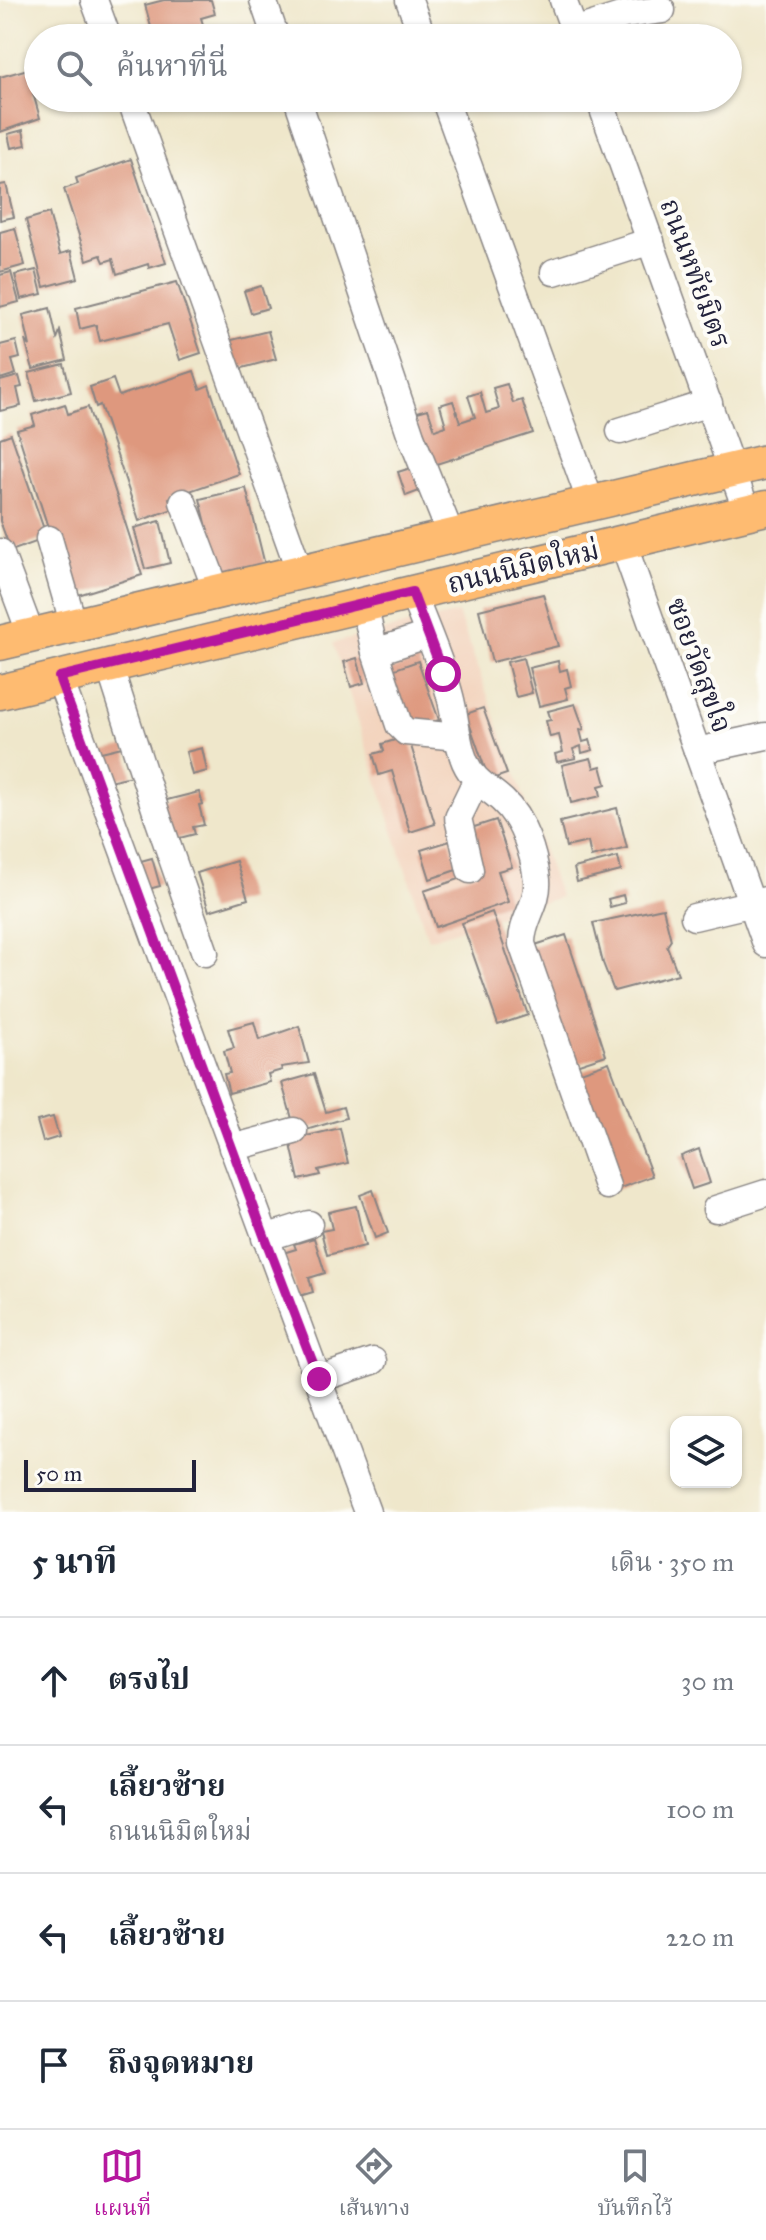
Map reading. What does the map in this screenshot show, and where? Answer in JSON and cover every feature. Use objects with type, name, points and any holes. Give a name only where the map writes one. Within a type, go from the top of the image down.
[{"type":"main road","name":"ถนนนิมิตใหม่","points":[[16,639],[750,466]]},
{"type":"main road","name":"ถนนนิมิตใหม่","points":[[0,692],[756,510]]},
{"type":"street","points":[[94,0],[103,24]]},
{"type":"street","points":[[263,0],[271,24]]},
{"type":"street","points":[[409,0],[418,24]]},
{"type":"street","points":[[563,0],[572,24]]},
{"type":"street","points":[[602,24],[624,15],[662,10]]},
{"type":"street","points":[[135,112],[300,572]]},
{"type":"street","points":[[302,112],[411,436],[452,538]]},
{"type":"street","points":[[449,112],[591,503]]},
{"type":"street","name":"ถนนหทัยมิตร","points":[[604,112],[709,403],[750,466],[756,510]]},
{"type":"street","points":[[554,272],[651,241]]},
{"type":"street","points":[[620,431],[709,403]]},
{"type":"street","points":[[183,502],[217,592]]},
{"type":"street","points":[[49,539],[74,626]]},
{"type":"street","name":"ซอยวัดสุขใจ","points":[[623,543],[697,751],[759,902],[766,944]]},
{"type":"street","points":[[0,552],[16,639]]},
{"type":"street","points":[[412,592],[451,699],[466,763],[476,781],[511,809],[525,834],[537,877],[537,891],[535,903],[524,925],[522,944],[607,1186]]},
{"type":"street","points":[[364,604],[375,652],[399,725],[406,732],[458,737]]},
{"type":"street","points":[[375,652],[427,635]]},
{"type":"street","points":[[109,665],[163,835],[205,953]]},
{"type":"street","points":[[59,677],[367,1512]]},
{"type":"street","points":[[697,751],[766,736]]},
{"type":"street","points":[[470,870],[458,818],[476,781]]},
{"type":"street","points":[[694,917],[759,902]]},
{"type":"street","points":[[232,1148],[294,1131]]},
{"type":"street","points":[[716,1209],[766,1193]]},
{"type":"street","points":[[265,1238],[309,1224]]},
{"type":"street","points":[[319,1379],[373,1361]]},
{"type":"shaded area","points":[[458,613],[560,897],[428,939],[333,643]]},
{"type":"building","points":[[164,0],[211,0],[215,14],[201,18],[203,24],[150,24],[145,5]]},
{"type":"building","points":[[24,70],[24,112],[38,112],[40,118],[0,132],[0,77]]},
{"type":"building","points":[[23,130],[26,145],[11,148],[8,134]]},
{"type":"building","points":[[131,159],[166,263],[149,268],[148,264],[117,274],[113,259],[104,262],[101,255],[87,260],[64,189],[78,184],[76,178]]},
{"type":"building","points":[[6,184],[14,217],[0,220],[0,185]]},
{"type":"building","points":[[49,213],[60,254],[71,251],[78,278],[44,287],[26,220]]},
{"type":"building","points":[[15,228],[25,265],[0,272],[0,232]]},
{"type":"building","points":[[36,270],[42,294],[21,299],[15,275]]},
{"type":"building","points":[[11,272],[19,302],[0,307],[0,275]]},
{"type":"building","points":[[177,282],[201,353],[180,360],[168,324],[100,341],[96,325],[80,329],[76,308]]},
{"type":"building","points":[[261,286],[268,308],[251,313],[244,291]]},
{"type":"building","points":[[50,308],[57,339],[60,331],[67,360],[33,369],[25,340],[30,346],[23,315]]},
{"type":"building","points":[[268,331],[276,359],[235,370],[228,341]]},
{"type":"building","points":[[16,341],[20,358],[12,360],[16,374],[0,379],[0,345]]},
{"type":"building","points":[[64,364],[71,392],[36,401],[29,373]]},
{"type":"building","points":[[194,371],[200,389],[209,385],[239,474],[169,498],[173,509],[139,521],[100,405],[96,407],[90,387],[113,379],[119,396]]},
{"type":"building","points":[[19,376],[22,387],[17,388],[21,406],[0,411],[0,381]]},
{"type":"building","points":[[507,384],[513,403],[522,400],[533,433],[424,468],[414,413],[428,409],[435,430],[446,426],[440,405],[453,401],[460,422],[475,417],[468,396],[480,392],[486,413],[499,409],[493,388]]},
{"type":"building","points":[[65,404],[68,414],[88,407],[142,575],[75,596],[52,540],[17,430],[35,425],[32,415]]},
{"type":"building","points":[[11,434],[47,538],[11,551],[0,521],[0,438]]},
{"type":"building","points":[[414,467],[422,490],[406,496],[398,472]]},
{"type":"building","points":[[246,488],[267,573],[221,584],[200,499]]},
{"type":"building","points":[[160,521],[170,563],[145,569],[134,528]]},
{"type":"building","points":[[543,594],[558,646],[492,662],[479,610]]},
{"type":"building","points":[[357,658],[364,683],[351,687],[344,662]]},
{"type":"building","points":[[523,658],[532,693],[516,697],[507,662]]},
{"type":"building","points":[[418,661],[439,720],[409,730],[389,671]]},
{"type":"building","points":[[558,661],[560,671],[567,669],[571,686],[565,688],[568,699],[539,706],[529,668]]},
{"type":"building","points":[[575,704],[584,729],[580,730],[583,742],[590,740],[593,750],[582,753],[581,746],[573,749],[576,758],[557,762],[555,754],[563,752],[559,735],[550,737],[546,721],[551,720],[548,711]]},
{"type":"building","points":[[483,708],[507,774],[489,780],[466,714]]},
{"type":"building","points":[[408,736],[435,824],[410,832],[392,771],[379,775],[373,754],[384,751],[382,744]]},
{"type":"building","points":[[126,746],[132,776],[104,782],[97,753]]},
{"type":"building","points":[[202,748],[207,771],[192,775],[186,752]]},
{"type":"building","points":[[591,758],[594,768],[601,766],[606,784],[599,786],[601,796],[571,803],[562,765]]},
{"type":"building","points":[[199,792],[204,825],[193,827],[195,834],[168,841],[159,802]]},
{"type":"building","points":[[617,808],[627,848],[591,857],[588,842],[566,847],[560,822]]},
{"type":"building","points":[[496,820],[512,867],[498,871],[508,902],[436,927],[424,891],[477,873],[462,831]]},
{"type":"building","points":[[450,841],[459,869],[430,879],[421,850]]},
{"type":"building","points":[[618,857],[621,871],[577,882],[574,868]]},
{"type":"building","points":[[152,858],[160,886],[145,890],[137,862]]},
{"type":"building","points":[[236,861],[248,899],[209,911],[197,873]]},
{"type":"building","points":[[623,895],[625,903],[610,907],[608,899]]},
{"type":"building","points":[[663,908],[671,940],[667,946],[678,974],[614,991],[593,923]]},
{"type":"building","points":[[492,912],[528,1015],[498,1025],[462,923]]},
{"type":"building","points":[[566,935],[606,1055],[570,1067],[529,947]]},
{"type":"building","points":[[254,1022],[259,1040],[299,1026],[309,1063],[281,1067],[282,1070],[268,1074],[270,1082],[229,1093],[224,1074],[230,1073],[224,1051],[234,1048],[228,1029]]},
{"type":"building","points":[[609,1062],[652,1176],[615,1190],[572,1075]]},
{"type":"building","points":[[314,1074],[326,1112],[343,1107],[346,1118],[296,1133],[282,1083]]},
{"type":"building","points":[[53,1117],[59,1137],[43,1142],[37,1121]]},
{"type":"building","points":[[340,1128],[348,1163],[318,1170],[320,1175],[299,1180],[290,1140]]},
{"type":"building","points":[[699,1149],[710,1183],[692,1189],[681,1156]]},
{"type":"building","points":[[373,1190],[388,1233],[375,1238],[360,1195]]},
{"type":"building","points":[[356,1206],[365,1246],[327,1255],[321,1231],[332,1229],[328,1212]]},
{"type":"building","points":[[314,1238],[325,1273],[309,1278],[313,1292],[296,1297],[283,1253],[296,1249],[294,1244]]},
{"type":"route","points":[[319,1379],[59,677],[412,592],[443,674]]}]
